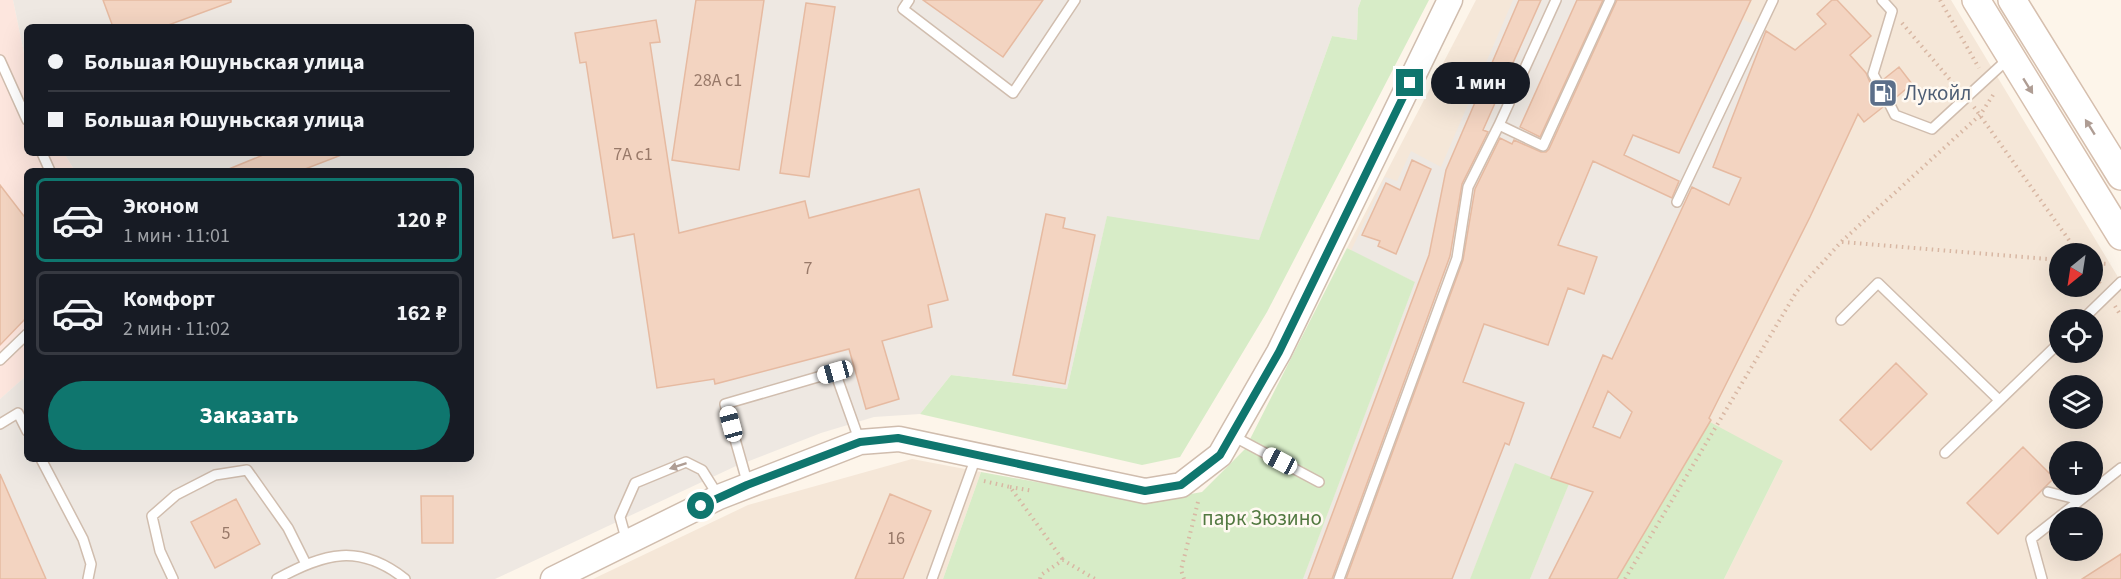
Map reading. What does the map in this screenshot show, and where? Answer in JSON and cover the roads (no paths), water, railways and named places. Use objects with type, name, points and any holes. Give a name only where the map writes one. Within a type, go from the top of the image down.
[{"type":"main road","points":[[1976,0],[2121,236]]},
{"type":"main road","points":[[2012,0],[2121,176]]},
{"type":"street","points":[[553,579],[719,497],[860,442],[898,438],[973,466],[1145,491],[1181,485],[1220,455],[1279,352],[1450,0]]},
{"type":"lane","points":[[909,0],[903,9],[1013,93],[1075,0]]},
{"type":"lane","points":[[1339,579],[1457,258],[1468,187],[1556,0]]},
{"type":"lane","points":[[1499,125],[1543,146],[1610,0]]},
{"type":"lane","points":[[1677,202],[1773,0]]},
{"type":"lane","points":[[1878,83],[1873,74],[1892,11],[1882,0]]},
{"type":"lane","points":[[1889,103],[1895,115],[1932,129],[2010,57]]},
{"type":"lane","points":[[0,60],[24,113]]},
{"type":"lane","points":[[2093,309],[2121,282]]},
{"type":"lane","points":[[1841,320],[1878,283],[1999,400]]},
{"type":"lane","points":[[0,360],[24,337]]},
{"type":"lane","points":[[1945,453],[2049,352]]},
{"type":"lane","points":[[747,485],[725,404],[835,372],[860,442]]},
{"type":"lane","points":[[0,424],[18,413],[24,425]]},
{"type":"lane","points":[[1231,435],[1319,482]]},
{"type":"lane","points":[[43,462],[83,539],[91,564],[88,579]]},
{"type":"lane","points":[[627,542],[620,517],[635,483],[686,462],[702,470],[719,497]]},
{"type":"lane","points":[[932,579],[973,466]]},
{"type":"lane","points":[[2042,579],[2031,539],[2121,468]]},
{"type":"lane","points":[[173,579],[160,551],[152,516],[176,495],[215,475],[247,470],[288,528],[306,564]]},
{"type":"lane","points":[[2048,492],[2080,500]]},
{"type":"lane","points":[[277,579],[306,564],[332,555],[358,556],[388,566],[405,579]]},
{"type":"place","name":"Лукойл","points":[[1883,93]]},
{"type":"park label","name":"парк Зюзино","points":[[1262,518]]}]
